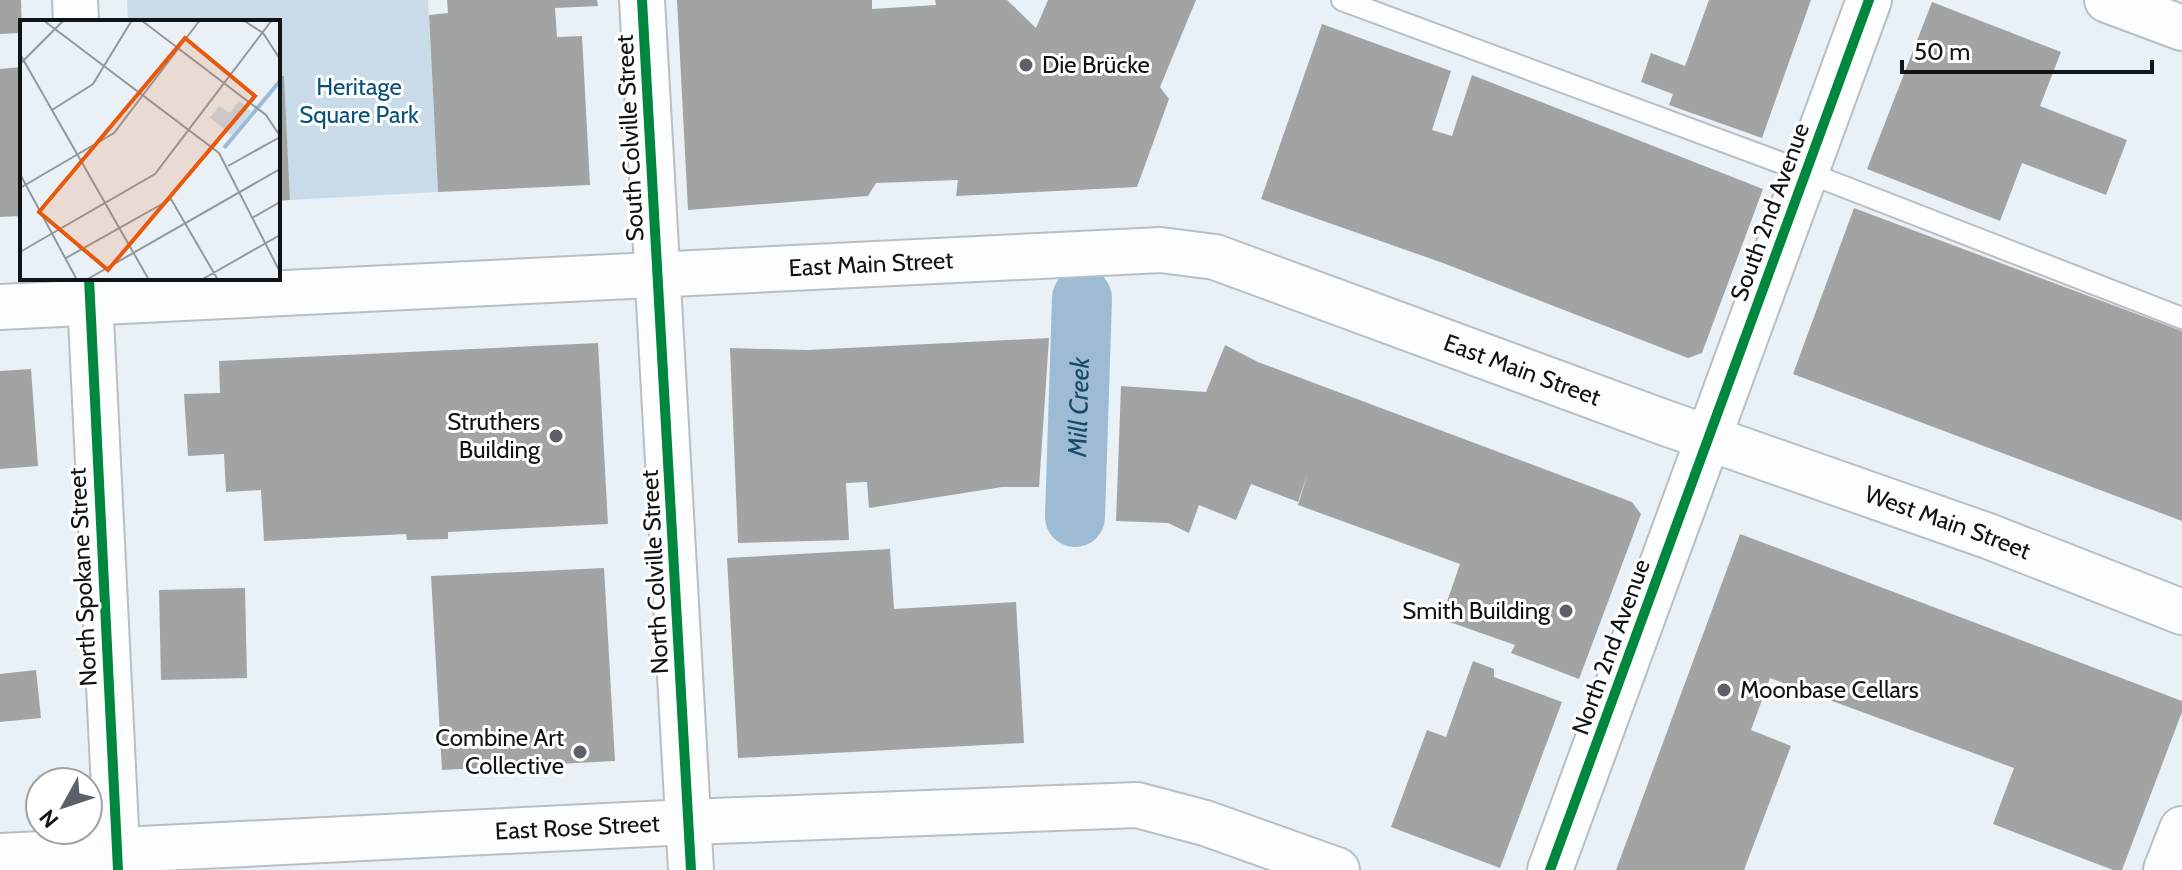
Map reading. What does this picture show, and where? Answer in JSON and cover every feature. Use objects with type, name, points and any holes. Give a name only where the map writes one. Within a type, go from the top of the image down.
[{"type":"main road","points":[[75,0],[76,20]]},
{"type":"main road","name":"South Colville Street","points":[[642,0],[658,273]]},
{"type":"main road","name":"South 2nd Avenue","points":[[1710,438],[1869,0]]},
{"type":"main road","points":[[2107,0],[2182,28]]},
{"type":"main road","name":"East Main Street","points":[[0,307],[90,290],[658,273],[1191,251],[1215,257],[1710,438]]},
{"type":"main road","name":"North Colville Street","points":[[658,273],[691,870]]},
{"type":"main road","name":"North Spokane Street","points":[[90,290],[117,849]]},
{"type":"main road","name":"West Main Street","points":[[1710,438],[1988,536],[2182,612]]},
{"type":"main road","name":"North 2nd Avenue","points":[[1550,870],[1710,438]]},
{"type":"main road","name":"East Rose Street","points":[[0,856],[688,822],[1137,805],[1205,823],[1337,870]]},
{"type":"main road","points":[[2166,870],[2182,829]]},
{"type":"lane","points":[[1342,0],[1806,172],[2182,318]]},
{"type":"green space","name":"Heritage Square Park","points":[[127,0],[428,0],[438,192],[290,200],[284,77],[280,76],[280,20],[128,20]]},
{"type":"building","points":[[0,0],[21,0],[20,33],[0,34]]},
{"type":"building","points":[[447,0],[597,0],[598,6],[555,8],[557,37],[582,36],[590,185],[438,192],[429,15],[448,13]]},
{"type":"building","points":[[677,0],[872,0],[872,9],[936,5],[935,0],[1007,0],[1036,28],[1048,0],[1196,0],[1160,87],[1169,99],[1137,187],[956,196],[958,180],[876,183],[868,196],[688,210]]},
{"type":"building","points":[[1709,0],[1811,0],[1762,138],[1669,105],[1673,94],[1641,82],[1651,53],[1685,66]]},
{"type":"building","points":[[1932,2],[2061,52],[2040,106],[2127,140],[2106,195],[2022,163],[2000,221],[1867,169]]},
{"type":"building","points":[[1322,24],[1451,71],[1432,130],[1452,136],[1472,75],[1763,189],[1702,353],[1688,358],[1443,263],[1261,199]]},
{"type":"building","points":[[20,67],[20,216],[0,217],[0,69]]},
{"type":"building","points":[[280,76],[284,76],[290,200],[280,201]]},
{"type":"building","points":[[1854,208],[2182,331],[2182,521],[1793,374]]},
{"type":"building","points":[[1049,338],[1039,487],[1002,487],[869,508],[867,482],[846,483],[849,540],[738,543],[730,348],[807,350]]},
{"type":"building","points":[[598,343],[608,524],[448,532],[448,539],[407,540],[406,534],[264,541],[261,490],[226,492],[224,454],[188,456],[184,394],[220,393],[219,361]]},
{"type":"building","points":[[1225,345],[1258,362],[1632,502],[1641,514],[1579,679],[1511,653],[1515,645],[1441,619],[1460,564],[1298,505],[1308,472],[1298,502],[1251,484],[1236,520],[1199,505],[1189,533],[1168,523],[1116,521],[1121,386],[1206,392]]},
{"type":"building","points":[[31,369],[38,466],[0,469],[0,371]]},
{"type":"building","points":[[1740,534],[2182,701],[2182,712],[2122,870],[2113,870],[1993,824],[2014,768],[1770,678],[1751,730],[1791,746],[1744,870],[1616,870]]},
{"type":"building","points":[[890,549],[894,609],[1016,602],[1024,743],[738,758],[727,558]]},
{"type":"building","points":[[604,568],[615,761],[442,770],[431,576]]},
{"type":"building","points":[[245,588],[247,678],[161,680],[159,590]]},
{"type":"building","points":[[1473,661],[1494,669],[1494,677],[1562,702],[1500,868],[1391,827],[1427,730],[1446,737]]},
{"type":"building","points":[[36,670],[41,718],[0,722],[0,674]]},
{"type":"waterway","name":"Mill Creek","points":[[1075,517],[1082,298]]},
{"type":"cycle path","points":[[642,0],[691,870]]},
{"type":"cycle path","points":[[1550,870],[1869,0]]},
{"type":"cycle path","points":[[89,280],[118,870]]},
{"type":"place","name":"Die Brücke","points":[[1026,65]]},
{"type":"place","name":"Struthers Building","points":[[556,436]]},
{"type":"place","name":"Smith Building","points":[[1566,611]]},
{"type":"place","name":"Moonbase Cellars","points":[[1724,690]]},
{"type":"place","name":"Combine Art Collective","points":[[580,752]]}]
